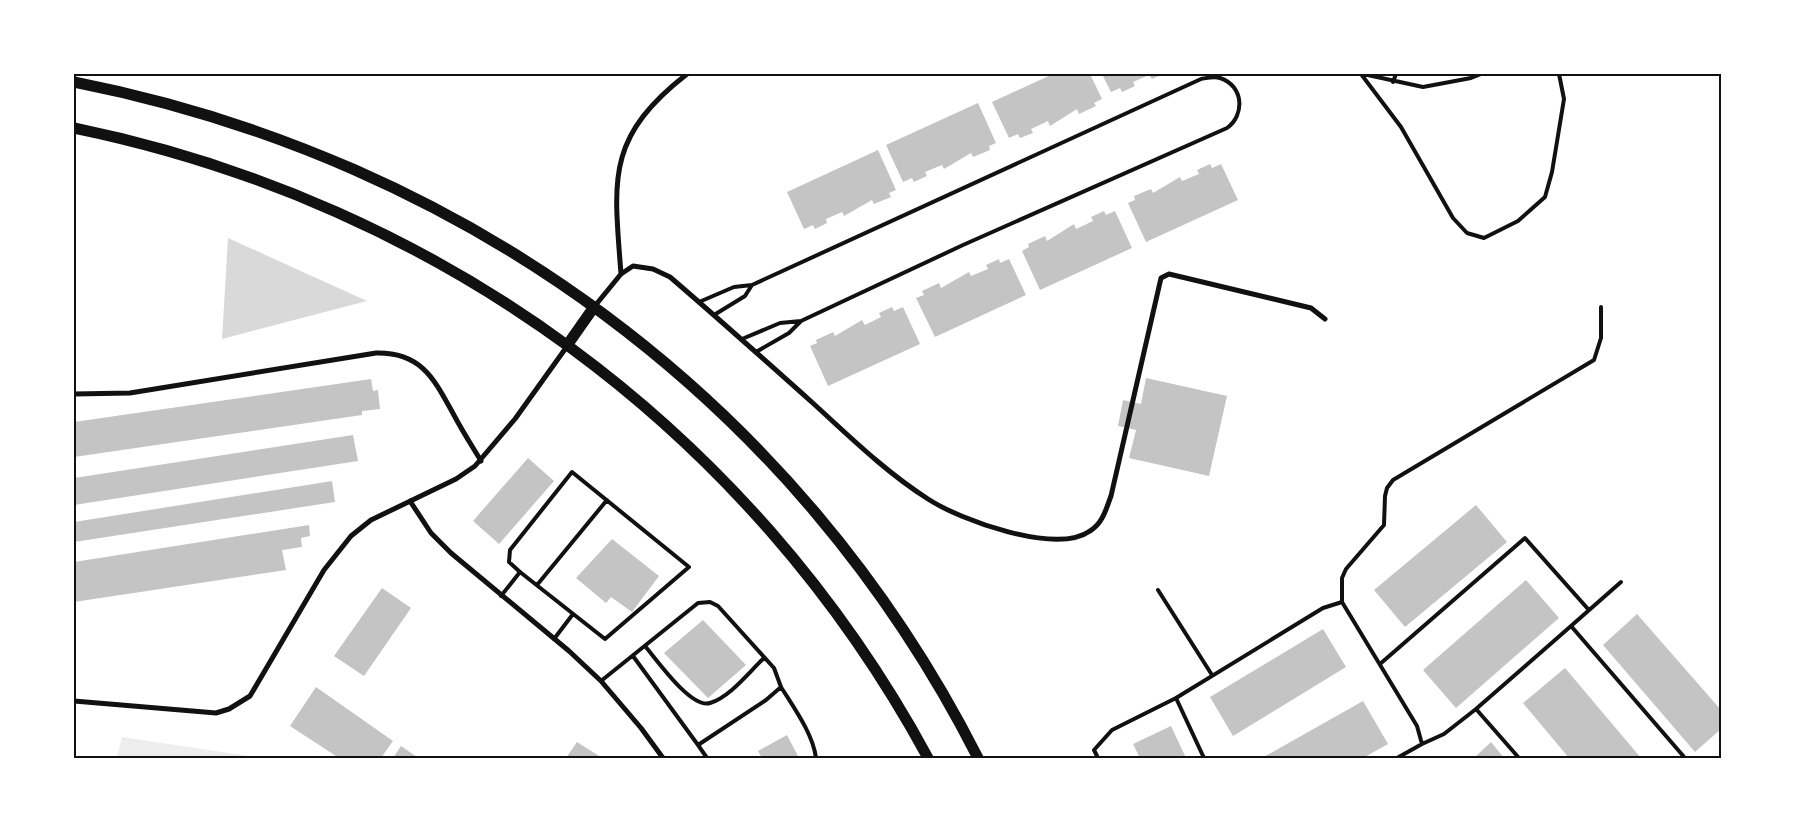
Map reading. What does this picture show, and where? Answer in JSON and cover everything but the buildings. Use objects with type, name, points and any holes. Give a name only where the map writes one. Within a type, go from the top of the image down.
[{"type":"highway","points":[[74,82],[138,96],[209,115],[289,142],[351,167],[422,201],[485,236],[594,307],[687,381],[760,452],[812,509],[868,579],[907,634],[934,677],[978,758]]},
{"type":"highway","points":[[74,128],[198,158],[319,203],[418,251],[498,298],[568,344],[638,399],[676,434],[744,501],[775,536],[848,631],[896,703],[928,758]]},
{"type":"highway","points":[[568,344],[594,307]]},
{"type":"street","points":[[622,274],[616,185],[622,155],[633,128],[654,103],[686,74]]},
{"type":"street","points":[[594,307],[622,274],[633,266],[653,269],[670,277],[886,469],[929,500],[956,514],[998,529],[1044,539],[1070,538],[1090,532],[1101,521],[1111,496],[1161,278],[1170,274],[1311,308],[1325,319]]},
{"type":"street","points":[[74,701],[216,713],[229,709],[250,696],[324,570],[340,548],[360,527],[456,479],[481,461],[515,419],[568,344]]},
{"type":"street","points":[[74,394],[130,393],[376,353],[399,354],[414,361],[430,375],[481,461]]},
{"type":"street","points":[[410,501],[431,534],[451,553],[554,639],[600,681],[641,728],[662,758]]},
{"type":"lane","points":[[1362,74],[1401,127],[1453,218],[1467,233],[1484,238],[1518,221],[1545,197],[1552,172],[1564,99],[1559,74]]},
{"type":"lane","points":[[1362,74],[1423,87],[1471,78],[1481,74]]},
{"type":"lane","points":[[1393,82],[1396,74]]},
{"type":"lane","points":[[699,302],[734,287],[752,285],[1201,79],[1218,77],[1228,82],[1237,92],[1240,101],[1238,116],[1227,128],[963,245],[801,321],[780,323],[742,340]]},
{"type":"lane","points":[[714,315],[745,296],[752,285]]},
{"type":"lane","points":[[1422,744],[1417,726],[1342,602],[1342,578],[1346,569],[1384,525],[1385,496],[1387,488],[1393,480],[1594,360],[1601,338],[1601,307]]},
{"type":"lane","points":[[756,352],[789,333],[801,321]]},
{"type":"lane","points":[[572,472],[688,567],[605,639],[520,572],[509,562],[510,550],[572,472]]},
{"type":"lane","points":[[537,585],[607,500]]},
{"type":"lane","points":[[1380,664],[1525,538],[1588,609]]},
{"type":"lane","points":[[501,596],[520,572]]},
{"type":"lane","points":[[1397,758],[1444,734],[1476,709],[1621,582]]},
{"type":"lane","points":[[1158,590],[1212,675]]},
{"type":"lane","points":[[600,681],[698,603],[710,602],[718,606],[774,668],[781,687],[815,750],[816,758]]},
{"type":"lane","points":[[1098,758],[1094,750],[1112,730],[1176,698],[1323,608],[1342,602]]},
{"type":"lane","points":[[554,639],[573,614]]},
{"type":"lane","points":[[1571,626],[1685,758]]},
{"type":"lane","points":[[645,646],[683,690],[697,702],[708,704],[726,694],[764,658]]},
{"type":"lane","points":[[633,656],[707,758]]},
{"type":"lane","points":[[698,745],[766,700],[781,687]]},
{"type":"lane","points":[[1176,698],[1204,758]]},
{"type":"lane","points":[[1476,709],[1519,758]]},
{"type":"shaded area","points":[[228,238],[367,301],[222,339]]},
{"type":"shaded area","points":[[122,737],[262,758],[117,758]]}]
